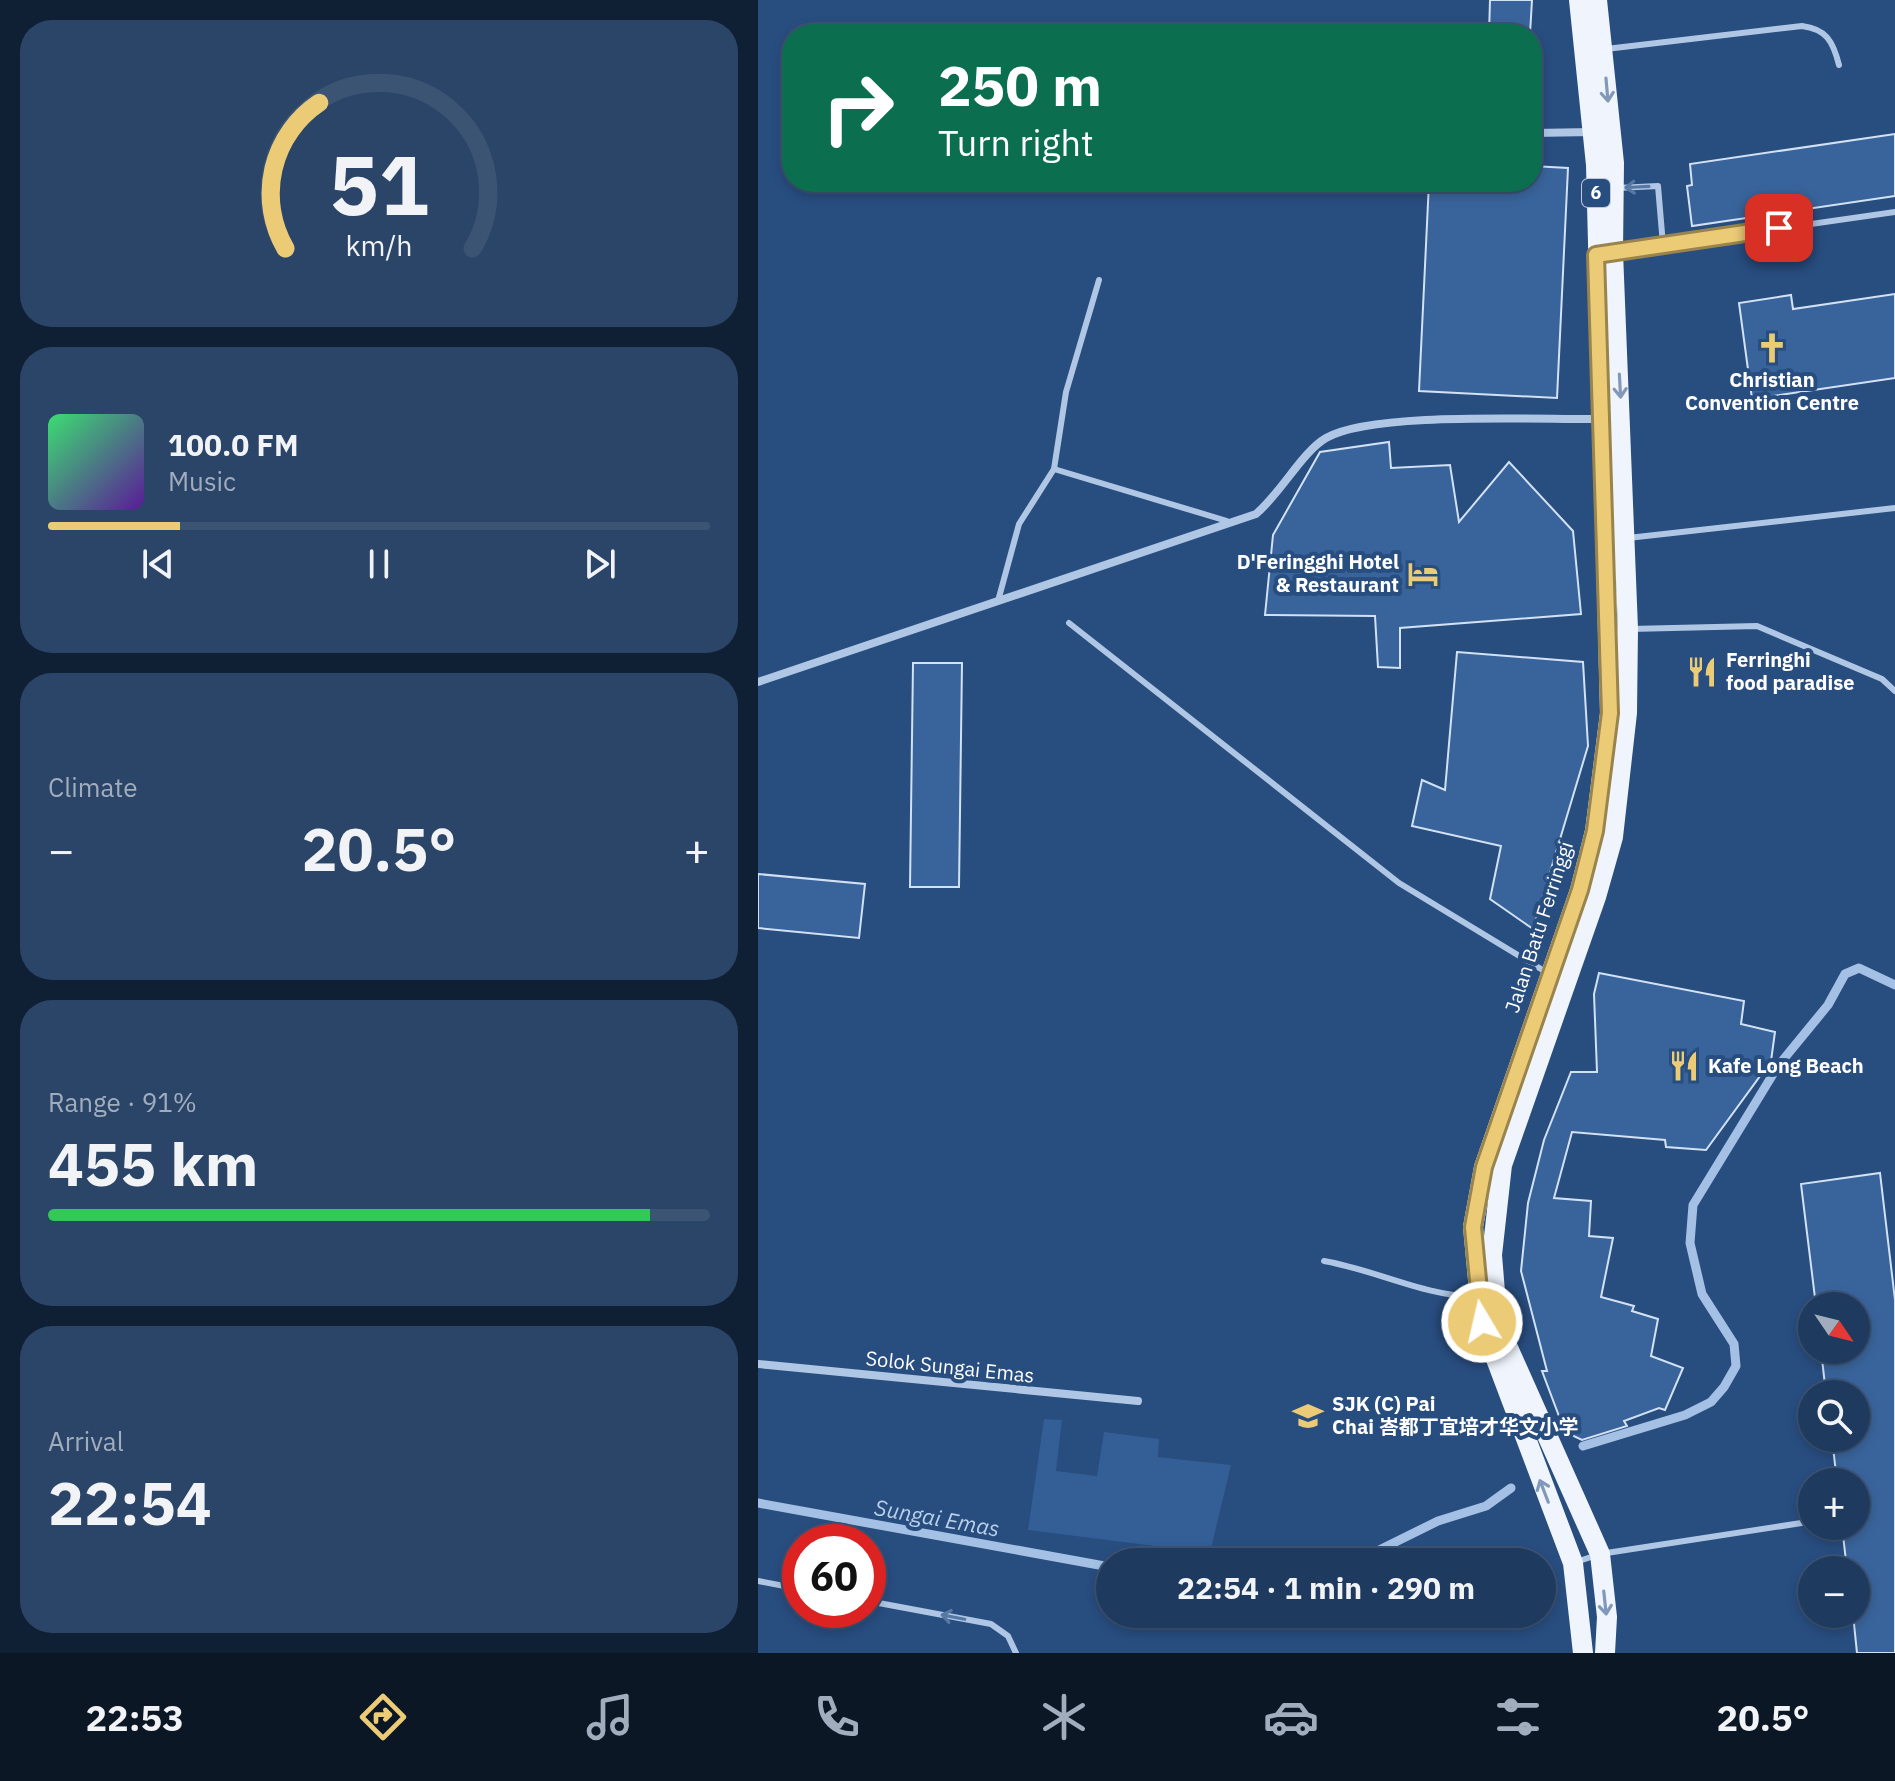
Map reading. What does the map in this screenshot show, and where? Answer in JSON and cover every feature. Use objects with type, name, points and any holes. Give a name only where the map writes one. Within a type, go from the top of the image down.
[{"type":"main road","name":"Jalan Batu Ferringgi","points":[[1579,0],[1594,50]]},
{"type":"main road","name":"Jalan Batu Ferringgi","points":[[1583,1653],[1573,1563],[1491,1348],[1486,1294],[1473,1227],[1484,1167],[1557,979],[1595,831],[1619,630],[1602,131],[1594,50],[1597,0]]},
{"type":"main road","name":"Jalan Batu Ferringgi","points":[[1602,131],[1614,188],[1605,254]]},
{"type":"main road","name":"Jalan Batu Ferringgi","points":[[1486,1294],[1600,1554],[1607,1617],[1605,1653]]},
{"type":"street","points":[[1542,133],[1602,131]]},
{"type":"street","points":[[758,682],[1227,521],[1256,514],[1277,497],[1308,453],[1326,437],[1351,429],[1406,422],[1612,418]]},
{"type":"street","name":"Solok Sungai Emas","points":[[758,1364],[1138,1401]]},
{"type":"lane","points":[[1594,50],[1802,26],[1818,28],[1830,38],[1839,65]]},
{"type":"lane","points":[[1614,188],[1658,186],[1663,245]]},
{"type":"lane","points":[[1605,254],[1895,212]]},
{"type":"lane","points":[[998,601],[1019,524],[1054,469],[1066,392],[1099,280]]},
{"type":"lane","points":[[1054,469],[1227,521]]},
{"type":"lane","points":[[1615,539],[1895,508]]},
{"type":"lane","points":[[1069,623],[1399,883],[1557,979]]},
{"type":"lane","points":[[1619,630],[1757,626],[1882,679],[1895,691]]},
{"type":"lane","points":[[1324,1261],[1354,1266],[1447,1296],[1486,1294]]},
{"type":"lane","points":[[1573,1563],[1600,1554],[1798,1524]]},
{"type":"lane","points":[[758,1581],[782,1586]]},
{"type":"lane","points":[[886,1604],[991,1624],[1008,1636],[1016,1653]]},
{"type":"shaded area","points":[[1044,1419],[1062,1420],[1056,1471],[1097,1476],[1104,1432],[1159,1439],[1158,1457],[1231,1465],[1211,1548],[1170,1548],[1028,1530]]},
{"type":"building","points":[[1490,0],[1532,0],[1531,24],[1489,24]]},
{"type":"building","points":[[1895,134],[1895,196],[1692,226],[1687,186],[1692,185],[1690,164]]},
{"type":"building","points":[[1542,167],[1568,168],[1557,398],[1419,391],[1429,192],[1542,192]]},
{"type":"building","points":[[1895,294],[1895,378],[1752,399],[1739,303],[1791,295],[1793,309]]},
{"type":"building","name":"D'Feringghi Hotel & Restaurant","points":[[1389,442],[1391,468],[1450,465],[1459,522],[1509,462],[1573,531],[1581,614],[1400,628],[1400,668],[1378,667],[1375,616],[1265,615],[1273,535],[1320,452]]},
{"type":"building","points":[[1457,652],[1583,662],[1588,746],[1533,929],[1490,899],[1501,846],[1412,826],[1422,780],[1445,790]]},
{"type":"building","points":[[913,663],[962,663],[959,887],[910,887]]},
{"type":"building","points":[[758,874],[865,884],[859,938],[758,928]]},
{"type":"building","points":[[1599,973],[1744,1001],[1741,1024],[1775,1032],[1771,1061],[1706,1150],[1666,1147],[1665,1140],[1572,1132],[1554,1198],[1591,1201],[1589,1236],[1613,1238],[1601,1297],[1634,1306],[1632,1311],[1658,1319],[1651,1356],[1683,1368],[1665,1410],[1659,1408],[1624,1421],[1627,1426],[1582,1440],[1565,1432],[1542,1371],[1547,1371],[1521,1271],[1528,1203],[1544,1140],[1571,1072],[1597,1072],[1594,994]]},
{"type":"building","points":[[1880,1173],[1895,1300],[1895,1653],[1857,1653],[1854,1628],[1870,1628],[1870,1556],[1845,1556],[1844,1540],[1870,1540],[1870,1468],[1835,1468],[1834,1452],[1870,1452],[1870,1380],[1824,1380],[1823,1364],[1870,1364],[1870,1292],[1814,1292],[1801,1184]]},
{"type":"waterway","name":"Sungai Emas","points":[[1583,1446],[1685,1415],[1711,1402],[1724,1387],[1736,1366],[1734,1344],[1702,1294],[1690,1243],[1693,1205],[1778,1066],[1828,1005],[1845,974],[1859,968],[1895,985]]},
{"type":"waterway","name":"Sungai Emas","points":[[1383,1548],[1438,1521],[1486,1506],[1511,1488]]},
{"type":"waterway","name":"Sungai Emas","points":[[758,1503],[1096,1564]]},
{"type":"place","name":"Christian Convention Centre","points":[[1772,348]]},
{"type":"place","name":"D'Feringghi Hotel & Restaurant","points":[[1423,574]]},
{"type":"place","name":"Ferringhi food paradise","points":[[1702,672]]},
{"type":"place","name":"Kafe Long Beach","points":[[1684,1066]]},
{"type":"place","name":"SJK (C) Pai Chai 峇都丁宜培才华文小学","points":[[1308,1416]]},
{"type":"route","points":[[1482,1322],[1477,1297],[1473,1227],[1484,1167],[1580,890],[1595,831],[1610,713],[1610,631],[1596,255],[1779,228]]}]
